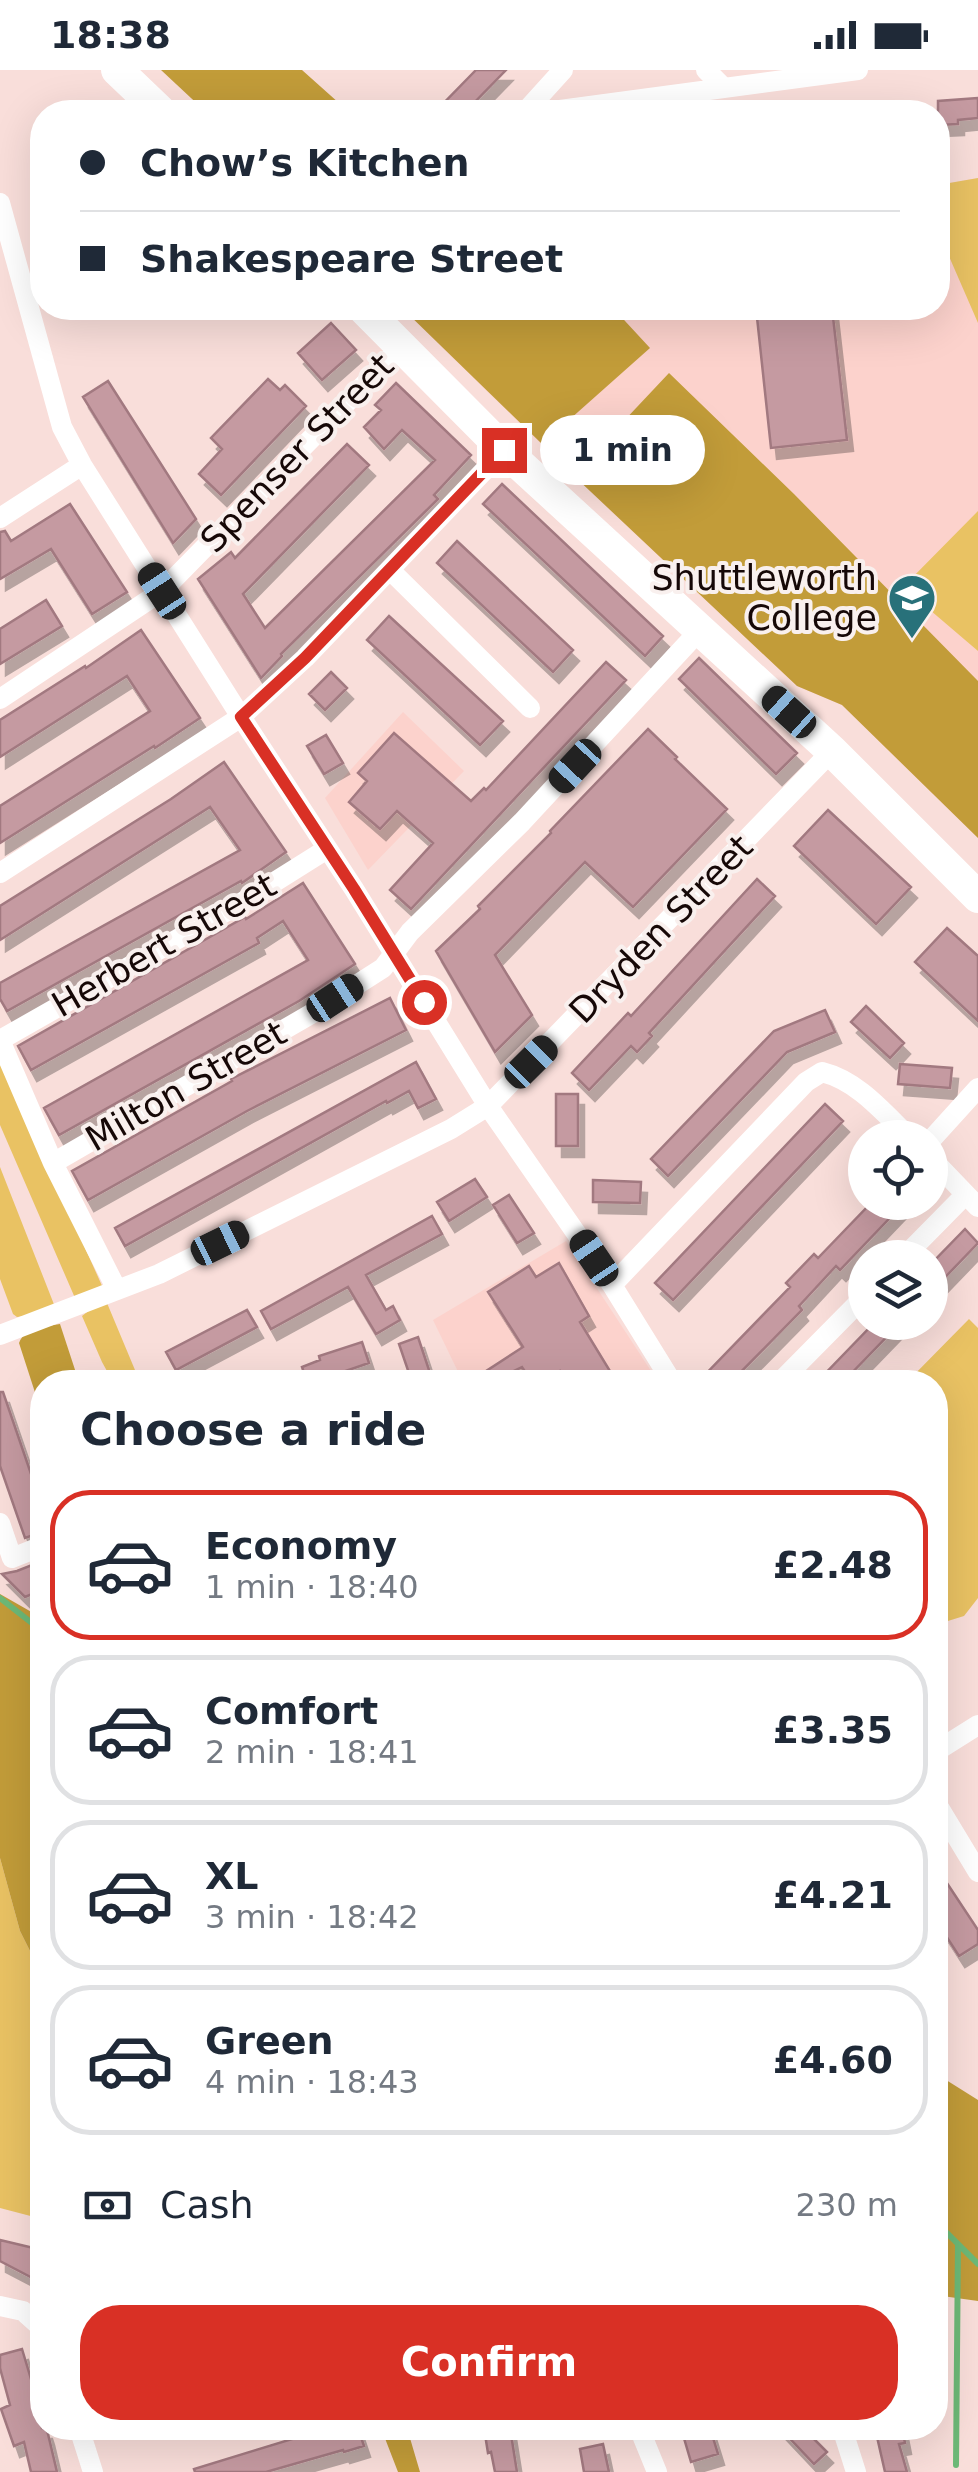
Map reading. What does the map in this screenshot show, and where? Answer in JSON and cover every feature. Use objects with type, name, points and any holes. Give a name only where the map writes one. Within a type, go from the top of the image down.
[{"type":"main road","points":[[117,70],[149,100]]},
{"type":"main road","points":[[374,320],[504,450],[832,751],[978,897]]},
{"type":"street","points":[[536,100],[563,70]]},
{"type":"street","points":[[706,70],[724,88]]},
{"type":"street","points":[[634,100],[858,70]]},
{"type":"street","points":[[0,203],[10,272],[62,428],[82,465],[488,1106],[612,1285],[665,1370]]},
{"type":"street","name":"Spenser Street","points":[[0,699],[162,591],[400,347]]},
{"type":"street","points":[[0,873],[241,717],[305,658],[504,450]]},
{"type":"street","points":[[0,518],[82,465]]},
{"type":"street","points":[[390,570],[530,708]]},
{"type":"street","name":"Milton Street","points":[[54,1163],[383,968],[410,932],[536,808],[699,631]]},
{"type":"street","name":"Dryden Street","points":[[1,1330],[176,1266],[451,1129],[488,1106],[832,751]]},
{"type":"street","name":"Herbert Street","points":[[0,1040],[241,903],[327,849]]},
{"type":"street","points":[[0,1040],[116,1290]]},
{"type":"street","points":[[612,1285],[806,1082],[822,1072],[858,1088],[891,1120]]},
{"type":"street","points":[[948,1121],[978,1088]]},
{"type":"street","points":[[924,1240],[971,1201],[948,1176]]},
{"type":"street","points":[[792,1370],[848,1313]]},
{"type":"street","points":[[0,1523],[12,1558],[30,1551]]},
{"type":"street","points":[[948,1744],[978,1725]]},
{"type":"street","points":[[948,1822],[978,1872]]},
{"type":"street","points":[[0,2306],[22,2311],[30,2318]]},
{"type":"street","points":[[83,2440],[93,2472]]},
{"type":"street","points":[[644,2440],[657,2472]]},
{"type":"street","points":[[846,2440],[856,2472]]},
{"type":"shaded area","points":[[161,70],[302,70],[336,100],[193,100]]},
{"type":"shaded area","points":[[978,178],[978,838],[842,705],[797,686],[414,320],[950,320],[950,183]]},
{"type":"shaded area","points":[[978,178],[978,323],[950,259],[950,183]]},
{"type":"shaded area","points":[[414,320],[624,320],[650,348],[542,444]]},
{"type":"shaded area","points":[[669,373],[978,681],[978,838],[842,705],[797,686],[573,475]]},
{"type":"shaded area","points":[[978,511],[978,651],[903,587]]},
{"type":"shaded area","points":[[403,712],[464,771],[368,870],[325,798]]},
{"type":"shaded area","points":[[0,1058],[103,1288],[75,1298],[0,1125]]},
{"type":"shaded area","points":[[0,1167],[57,1312],[17,1317],[13,1314],[0,1279]]},
{"type":"shaded area","points":[[566,1241],[650,1370],[457,1370],[433,1320]]},
{"type":"shaded area","points":[[107,1303],[135,1370],[106,1370],[82,1316]]},
{"type":"shaded area","points":[[969,1319],[978,1328],[978,1598],[964,1616],[948,1621],[948,1370],[919,1370]]},
{"type":"shaded area","points":[[60,1324],[75,1370],[30,1370],[30,1377],[19,1343],[31,1330]]},
{"type":"shaded area","points":[[0,1594],[30,1611],[30,1951],[20,1931],[0,1858]]},
{"type":"shaded area","points":[[0,1858],[20,1931],[30,1951],[30,2216],[0,2208]]},
{"type":"shaded area","points":[[948,2081],[978,2100],[978,2301],[948,2297]]},
{"type":"shaded area","points":[[386,2440],[411,2440],[420,2472],[398,2472]]},
{"type":"building","points":[[476,70],[506,70],[477,100],[447,100]]},
{"type":"building","points":[[978,98],[978,118],[950,124],[950,100]]},
{"type":"building","points":[[757,320],[833,320],[847,440],[771,448]]},
{"type":"building","points":[[331,323],[356,350],[322,380],[298,353]]},
{"type":"building","points":[[268,379],[280,390],[285,385],[306,406],[221,495],[199,474],[222,449],[211,438]]},
{"type":"building","points":[[108,381],[196,519],[173,543],[83,397]]},
{"type":"building","points":[[396,383],[471,455],[434,495],[438,499],[261,678],[198,579],[231,552],[235,558],[347,444],[369,465],[243,594],[265,628],[435,460],[402,430],[384,449],[364,427],[381,410],[375,405]]},
{"type":"building","points":[[502,484],[663,636],[645,656],[483,504]]},
{"type":"building","points":[[70,504],[127,592],[92,614],[51,549],[0,579],[0,532],[5,531],[11,541]]},
{"type":"building","points":[[457,541],[573,650],[553,672],[437,563]]},
{"type":"building","points":[[46,600],[62,626],[0,664],[0,629]]},
{"type":"building","points":[[389,616],[503,721],[480,745],[367,640]]},
{"type":"building","points":[[141,630],[200,718],[0,843],[0,806],[150,711],[127,676],[0,757],[0,720]]},
{"type":"building","points":[[699,658],[797,753],[776,774],[679,679]]},
{"type":"building","points":[[606,662],[626,680],[411,909],[390,890],[433,843],[397,811],[380,829],[349,802],[367,781],[358,773],[394,733],[471,801],[486,790]]},
{"type":"building","points":[[331,672],[347,688],[325,710],[309,694]]},
{"type":"building","points":[[648,729],[727,809],[633,907],[585,862],[495,955],[532,1015],[495,1052],[436,951]]},
{"type":"building","points":[[326,735],[343,763],[324,774],[307,746]]},
{"type":"building","points":[[224,762],[286,852],[242,883],[7,1011],[0,999],[0,983],[240,850],[210,807],[0,940],[0,906]]},
{"type":"building","points":[[828,810],[911,887],[876,924],[794,846]]},
{"type":"building","points":[[757,879],[775,896],[649,1033],[652,1036],[637,1052],[631,1046],[589,1090],[572,1073],[628,1013],[631,1016]]},
{"type":"building","points":[[303,883],[355,964],[299,1001],[59,1135],[44,1108],[308,960],[283,921],[257,938],[259,943],[31,1070],[18,1046]]},
{"type":"building","points":[[947,928],[978,956],[978,1021],[915,962]]},
{"type":"building","points":[[390,998],[406,1030],[247,1111],[88,1200],[72,1171],[231,1079]]},
{"type":"building","points":[[866,1006],[904,1043],[890,1058],[851,1022]]},
{"type":"building","points":[[825,1010],[835,1032],[787,1052],[668,1176],[651,1159],[774,1031]]},
{"type":"building","points":[[416,1062],[436,1099],[418,1108],[409,1091],[386,1101],[125,1246],[115,1228]]},
{"type":"building","points":[[900,1064],[952,1068],[950,1088],[898,1084]]},
{"type":"building","points":[[556,1094],[578,1094],[578,1146],[556,1146]]},
{"type":"building","points":[[825,1104],[843,1121],[673,1300],[655,1283]]},
{"type":"building","points":[[475,1179],[487,1197],[449,1221],[437,1202]]},
{"type":"building","points":[[593,1180],[641,1182],[640,1203],[593,1202]]},
{"type":"building","points":[[509,1195],[534,1233],[517,1243],[493,1205]]},
{"type":"building","points":[[432,1216],[442,1234],[366,1275],[386,1310],[393,1306],[400,1320],[376,1334],[348,1287],[271,1329],[261,1311]]},
{"type":"building","points":[[855,1220],[888,1220],[869,1240],[848,1240],[848,1262],[840,1270],[836,1266],[799,1306],[802,1310],[743,1370],[710,1370],[790,1287],[786,1283],[814,1254],[818,1258]]},
{"type":"building","points":[[965,1229],[978,1243],[948,1274],[948,1246]]},
{"type":"building","points":[[559,1263],[589,1316],[580,1322],[609,1370],[488,1370],[523,1347],[488,1292],[529,1266],[536,1277]]},
{"type":"building","points":[[247,1310],[257,1327],[176,1370],[166,1352]]},
{"type":"building","points":[[418,1337],[429,1370],[408,1370],[399,1344]]},
{"type":"building","points":[[858,1340],[884,1340],[855,1370],[829,1370]]},
{"type":"building","points":[[362,1342],[369,1363],[348,1370],[303,1370],[302,1367],[320,1360],[319,1356]]},
{"type":"building","points":[[3,1392],[30,1471],[30,1536],[25,1538],[0,1466]]},
{"type":"building","points":[[30,1566],[30,1595],[25,1597],[2,1574]]},
{"type":"building","points":[[948,1885],[978,1930],[978,1944],[959,1956],[948,1939]]},
{"type":"building","points":[[0,2240],[30,2247],[30,2277],[0,2261]]},
{"type":"building","points":[[22,2349],[30,2376],[30,2440],[49,2440],[57,2472],[31,2472],[24,2442],[14,2446],[1,2409],[10,2405],[0,2355]]},
{"type":"building","points":[[289,2440],[362,2440],[364,2446],[266,2472],[194,2469]]},
{"type":"building","points":[[486,2440],[512,2440],[517,2472],[495,2472],[491,2452],[488,2453]]},
{"type":"building","points":[[685,2440],[714,2440],[718,2454],[691,2462]]},
{"type":"building","points":[[791,2440],[815,2440],[827,2452],[814,2464]]},
{"type":"building","points":[[878,2440],[904,2440],[899,2444],[907,2472],[885,2472]]},
{"type":"building","points":[[603,2444],[609,2472],[584,2472],[580,2449]]},
{"type":"waterway","points":[[0,1598],[30,1622]]},
{"type":"waterway","points":[[948,2234],[958,2244],[956,2465]]},
{"type":"waterway","points":[[958,2244],[978,2264]]},
{"type":"place","name":"Shuttleworth College","points":[[912,640]]},
{"type":"route","points":[[424,1002],[241,717],[305,658],[504,450]]}]
